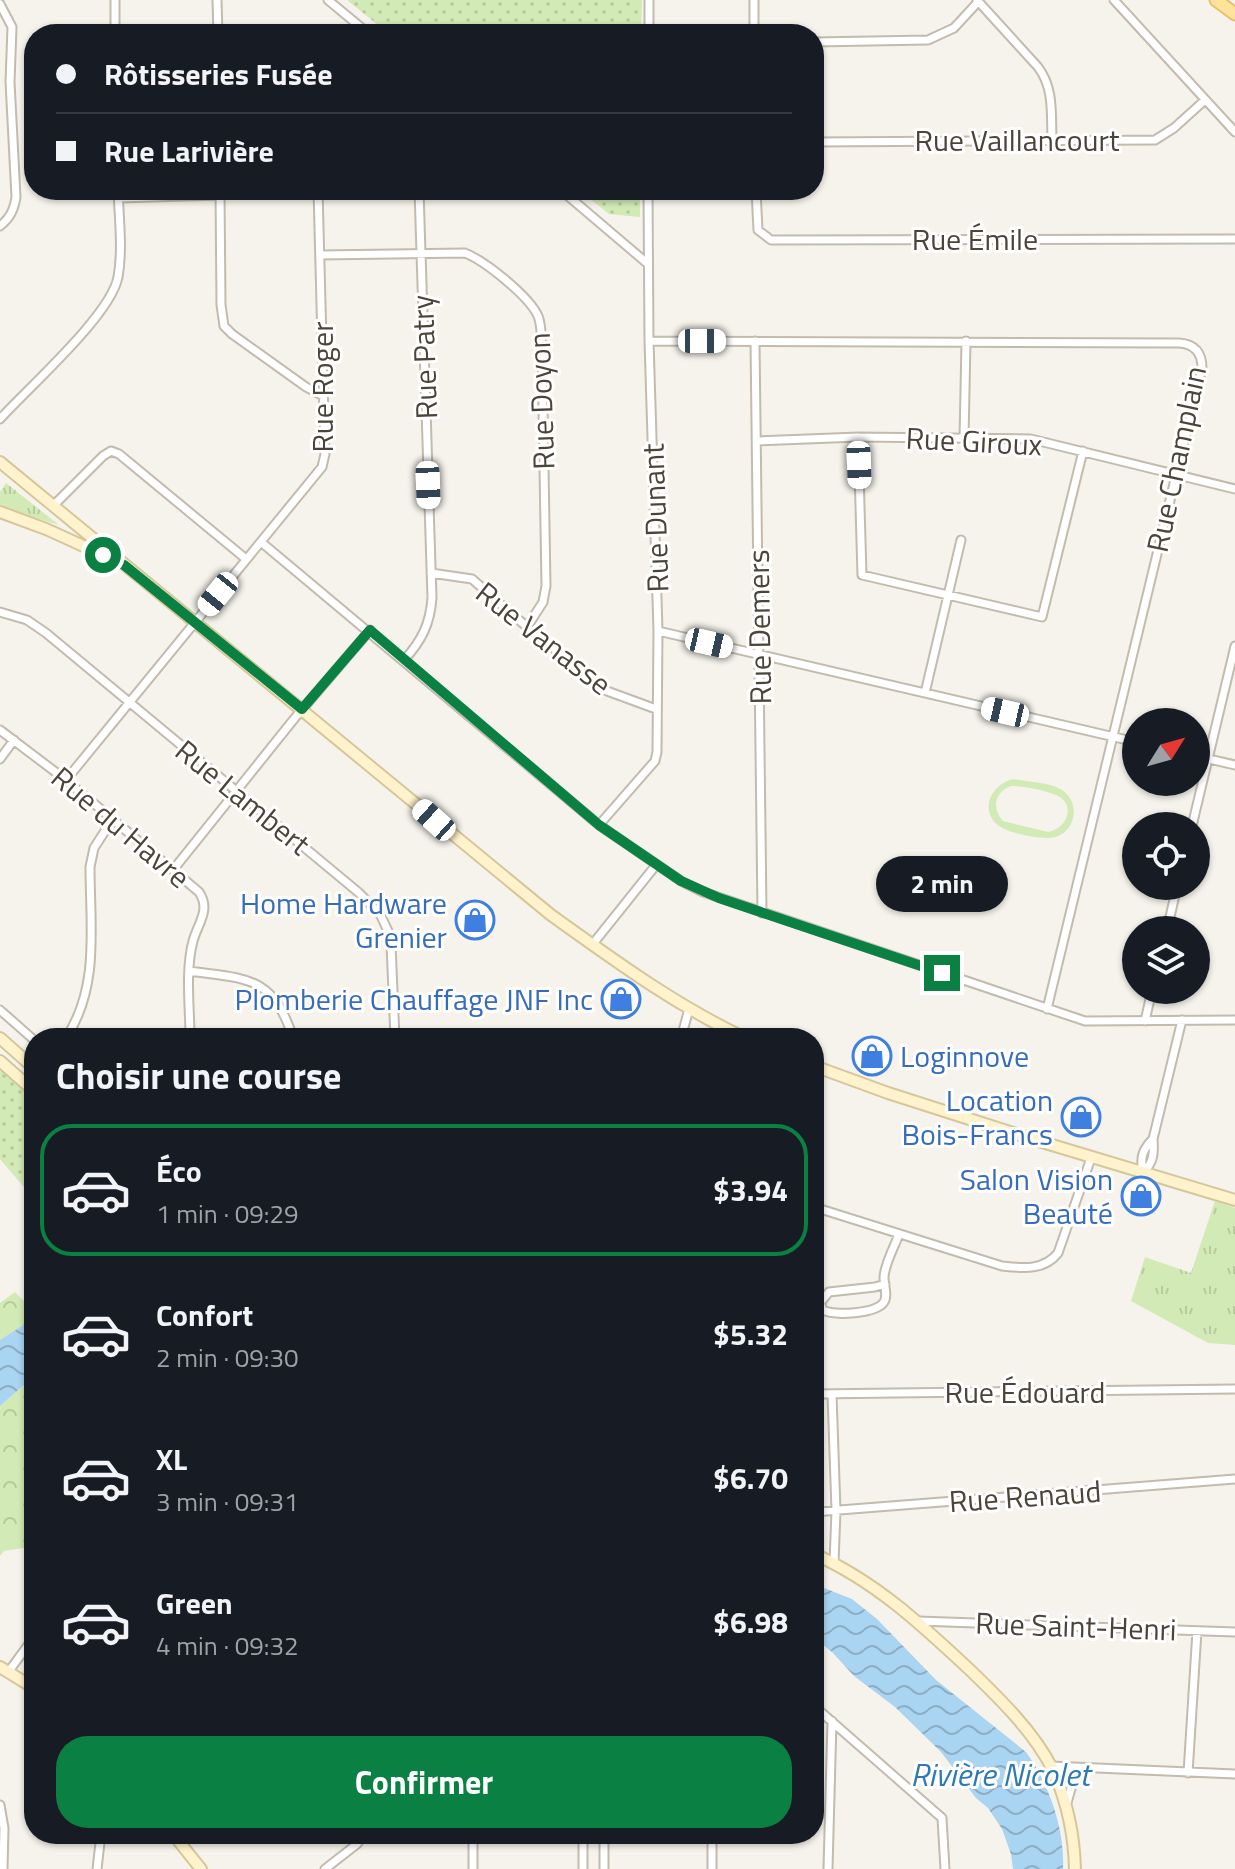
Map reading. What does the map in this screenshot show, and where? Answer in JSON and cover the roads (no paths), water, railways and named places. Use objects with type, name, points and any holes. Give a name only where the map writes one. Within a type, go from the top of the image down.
[{"type":"main road","points":[[1216,0],[1235,14]]},
{"type":"street","points":[[115,0],[115,24]]},
{"type":"street","points":[[217,0],[218,24]]},
{"type":"street","points":[[328,0],[357,24]]},
{"type":"street","points":[[649,0],[649,24]]},
{"type":"street","points":[[754,0],[754,24]]},
{"type":"street","points":[[1114,0],[1235,132]]},
{"type":"street","points":[[824,42],[928,40],[954,28],[977,1],[1046,79],[1051,93],[1052,139]]},
{"type":"street","points":[[0,4],[12,27],[10,82],[16,197],[15,208],[0,226]]},
{"type":"street","points":[[0,81],[10,82]]},
{"type":"street","name":"Rue Vaillancourt","points":[[824,142],[1155,140],[1174,128],[1205,100]]},
{"type":"street","points":[[0,419],[107,305],[114,293],[119,260],[118,200]]},
{"type":"street","points":[[220,200],[224,326],[306,387],[323,396]]},
{"type":"street","name":"Rue Roger","points":[[66,780],[322,467],[325,454],[318,200]]},
{"type":"street","name":"Rue Patry","points":[[405,659],[423,637],[430,616],[419,200]]},
{"type":"street","points":[[573,200],[648,264]]},
{"type":"street","name":"Rue Dunant","points":[[599,825],[655,761],[657,752],[658,631],[648,200]]},
{"type":"street","name":"Rue Émile","points":[[756,200],[758,230],[771,240],[1235,239]]},
{"type":"street","name":"Rue Doyon","points":[[320,255],[421,251],[474,256],[532,306],[539,319],[542,348],[546,586],[543,602],[527,627]]},
{"type":"street","name":"Rue Champlain","points":[[649,341],[1179,343],[1191,345],[1199,353],[1202,368],[1047,1009]]},
{"type":"street","name":"Rue Demers","points":[[755,341],[762,913]]},
{"type":"street","points":[[964,439],[966,341]]},
{"type":"street","points":[[0,402],[9,409]]},
{"type":"street","points":[[858,437],[862,575],[1042,617],[1083,451]]},
{"type":"street","name":"Rue Giroux","points":[[757,441],[858,437],[1031,439],[1235,489]]},
{"type":"street","points":[[53,506],[111,451],[119,454],[246,559]]},
{"type":"street","points":[[0,462],[447,832],[592,945],[689,1009],[726,1028]]},
{"type":"street","points":[[0,512],[46,529],[124,565]]},
{"type":"street","points":[[925,693],[961,540]]},
{"type":"street","points":[[261,542],[405,659],[599,825],[656,865],[703,892],[1085,1021],[1235,1020]]},
{"type":"street","name":"Rue Vanasse","points":[[431,573],[472,579],[607,691],[656,709]]},
{"type":"street","name":"Rue Lambert","points":[[0,612],[15,615],[38,627],[358,892],[380,914],[391,945],[395,1028]]},
{"type":"street","points":[[173,870],[302,709],[370,630]]},
{"type":"street","points":[[658,631],[1122,739]]},
{"type":"street","points":[[1210,751],[1235,646]]},
{"type":"street","name":"Rue du Havre","points":[[0,730],[66,780],[199,892],[204,900],[205,912],[192,943],[190,1028]]},
{"type":"street","points":[[0,759],[14,740]]},
{"type":"street","points":[[1210,759],[1235,765]]},
{"type":"street","points":[[71,1028],[83,1007],[88,986],[92,857],[94,848],[112,820]]},
{"type":"street","points":[[592,945],[656,865]]},
{"type":"street","points":[[189,971],[245,979],[263,988],[276,999],[289,1028]]},
{"type":"street","points":[[1145,1021],[1149,1004]]},
{"type":"street","points":[[684,1028],[689,1009]]},
{"type":"street","points":[[0,1010],[24,1031]]},
{"type":"street","points":[[1143,1173],[1151,1166],[1153,1139],[1182,1020]]},
{"type":"street","points":[[0,1038],[24,1059]]},
{"type":"street","points":[[0,1061],[24,1082]]},
{"type":"street","points":[[824,1070],[1091,1158],[1235,1200]]},
{"type":"street","points":[[824,1210],[1002,1266],[1033,1268],[1043,1265],[1058,1253],[1091,1158]]},
{"type":"street","points":[[824,1311],[829,1314],[878,1307],[886,1299],[886,1268],[899,1234]]},
{"type":"street","points":[[824,1298],[829,1292],[885,1284]]},
{"type":"street","name":"Rue Édouard","points":[[824,1394],[1235,1389]]},
{"type":"street","points":[[832,1394],[836,1511],[834,1563]]},
{"type":"street","name":"Rue Renaud","points":[[824,1512],[1235,1479]]},
{"type":"street","points":[[824,1558],[875,1588],[918,1621],[1011,1712],[1051,1766],[1066,1806],[1075,1869]]},
{"type":"street","name":"Rue Saint-Henri","points":[[918,1621],[1235,1632]]},
{"type":"street","points":[[1188,1773],[1197,1631]]},
{"type":"street","points":[[24,1648],[5,1669],[24,1681]]},
{"type":"street","points":[[824,1714],[938,1813],[945,1827],[945,1869]]},
{"type":"street","points":[[828,1869],[832,1721]]},
{"type":"street","points":[[1051,1766],[1235,1774]]},
{"type":"street","points":[[1066,1806],[1077,1768]]},
{"type":"street","points":[[0,1805],[4,1828],[3,1869]]},
{"type":"street","points":[[97,1869],[100,1844]]},
{"type":"street","points":[[181,1844],[201,1869]]},
{"type":"street","points":[[325,1869],[357,1844]]},
{"type":"street","points":[[473,1844],[473,1869]]},
{"type":"street","points":[[583,1844],[583,1869]]},
{"type":"street","points":[[604,1844],[604,1869]]},
{"type":"street","points":[[712,1844],[712,1869]]},
{"type":"water","points":[[24,1324],[24,1385],[0,1406],[0,1340]]},
{"type":"water","name":"Rivière Nicolet","points":[[824,1588],[852,1599],[877,1619],[936,1680],[1026,1752],[1042,1778],[1054,1808],[1061,1838],[1063,1869],[1013,1869],[1002,1829],[988,1808],[976,1798],[941,1752],[895,1707],[854,1676],[824,1646]]},
{"type":"place","name":"Home Hardware Grenier","points":[[475,920]]},
{"type":"place","name":"Plomberie Chauffage JNF Inc","points":[[621,999]]},
{"type":"place","name":"Loginnove","points":[[872,1056]]},
{"type":"place","name":"Location Bois-Francs","points":[[1081,1117]]},
{"type":"place","name":"Salon Vision Beauté","points":[[1141,1196]]}]
